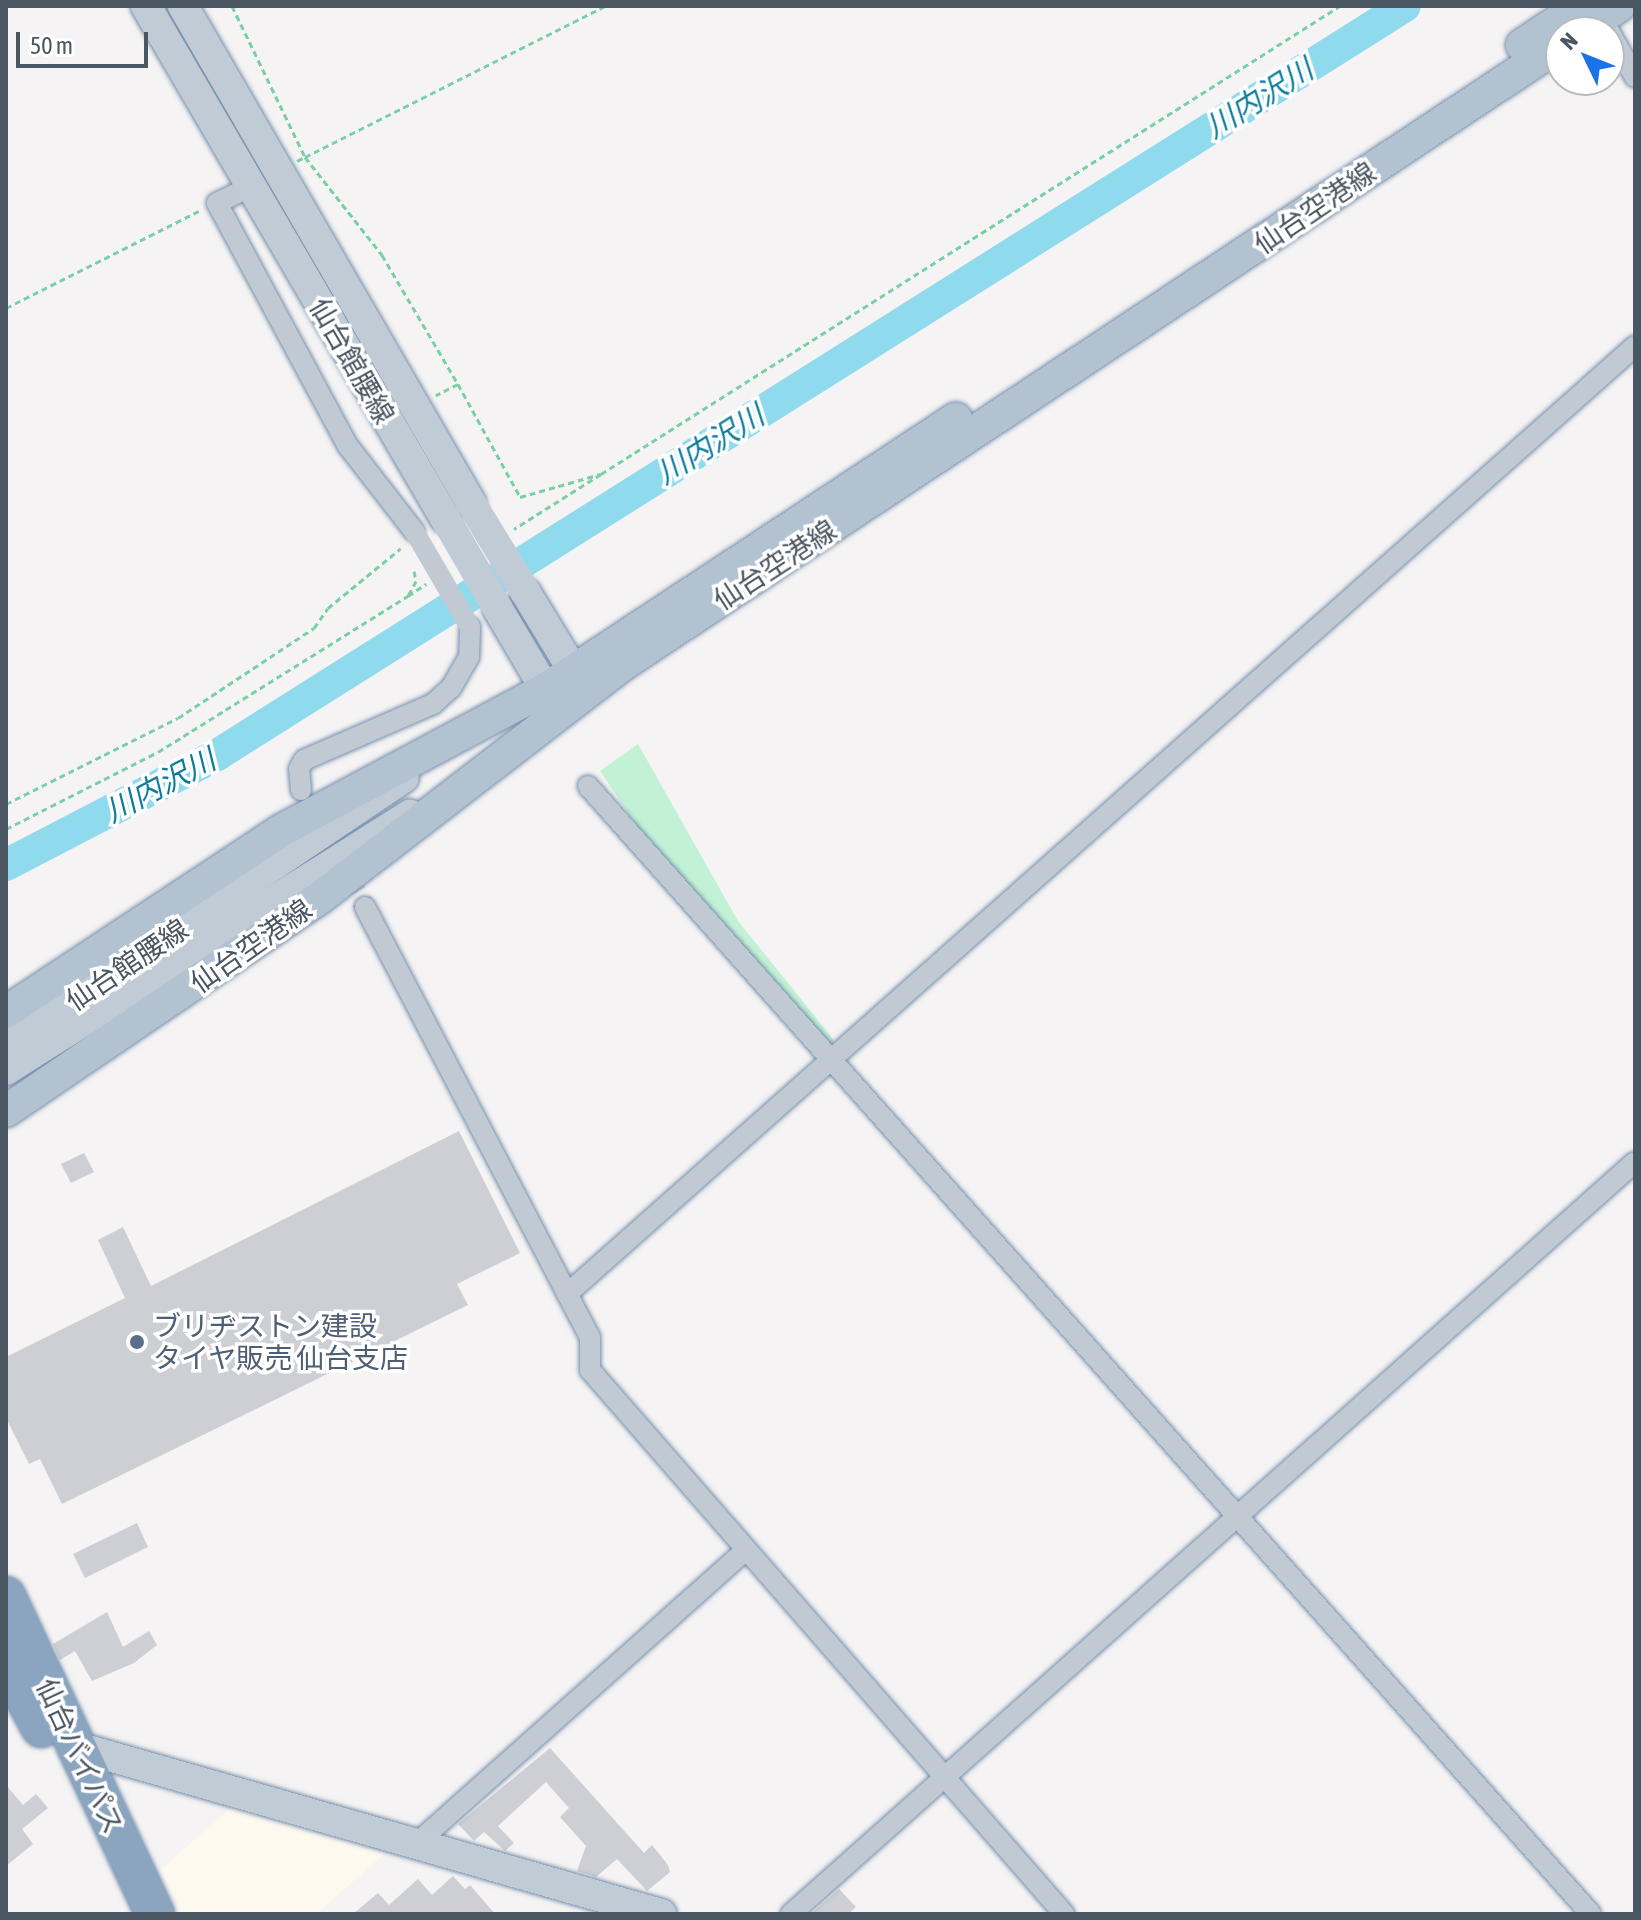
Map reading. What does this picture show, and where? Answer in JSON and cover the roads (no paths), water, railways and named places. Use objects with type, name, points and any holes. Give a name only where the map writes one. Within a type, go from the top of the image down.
[{"type":"highway","name":"仙台バイパス","points":[[6,1596],[155,1914]]},
{"type":"highway","name":"仙台バイパス","points":[[6,1664],[131,1914]]},
{"type":"main road","name":"仙台館腰線","points":[[146,6],[264,179],[458,511],[498,609],[553,702]]},
{"type":"main road","name":"仙台館腰線","points":[[183,6],[264,179]]},
{"type":"main road","name":"仙台空港線","points":[[6,1111],[317,900],[510,755],[553,702],[579,680],[1595,15]]},
{"type":"main road","name":"仙台空港線","points":[[579,680],[1545,54]]},
{"type":"main road","name":"仙台館腰線","points":[[458,511],[526,593],[579,680]]},
{"type":"main road","name":"仙台空港線","points":[[6,1012],[280,831],[489,721],[553,702]]},
{"type":"main road","name":"仙台館腰線","points":[[50,1029],[489,721]]},
{"type":"main road","name":"仙台館腰線","points":[[50,1029],[510,755]]},
{"type":"main road","points":[[6,1045],[50,1029]]},
{"type":"main road","points":[[6,1070],[50,1029]]},
{"type":"main road","points":[[74,1746],[661,1914]]},
{"type":"street","points":[[1595,15],[1635,77]]},
{"type":"street","points":[[264,179],[217,203],[348,446],[470,627],[469,657],[451,688],[433,704],[304,760],[299,769],[301,790]]},
{"type":"street","points":[[567,1294],[1635,346]]},
{"type":"street","points":[[588,786],[1591,1914]]},
{"type":"street","points":[[365,907],[590,1337],[590,1370],[744,1552],[1064,1914]]},
{"type":"street","points":[[791,1914],[1635,1162]]},
{"type":"street","points":[[417,1843],[744,1552]]},
{"type":"waterway","name":"川内沢川","points":[[6,865],[217,755],[1405,6]]},
{"type":"tunnel","points":[[318,822],[365,907]]},
{"type":"place","name":"ブリヂストン建設 タイヤ販売 仙台支店","points":[[137,1342]]}]
